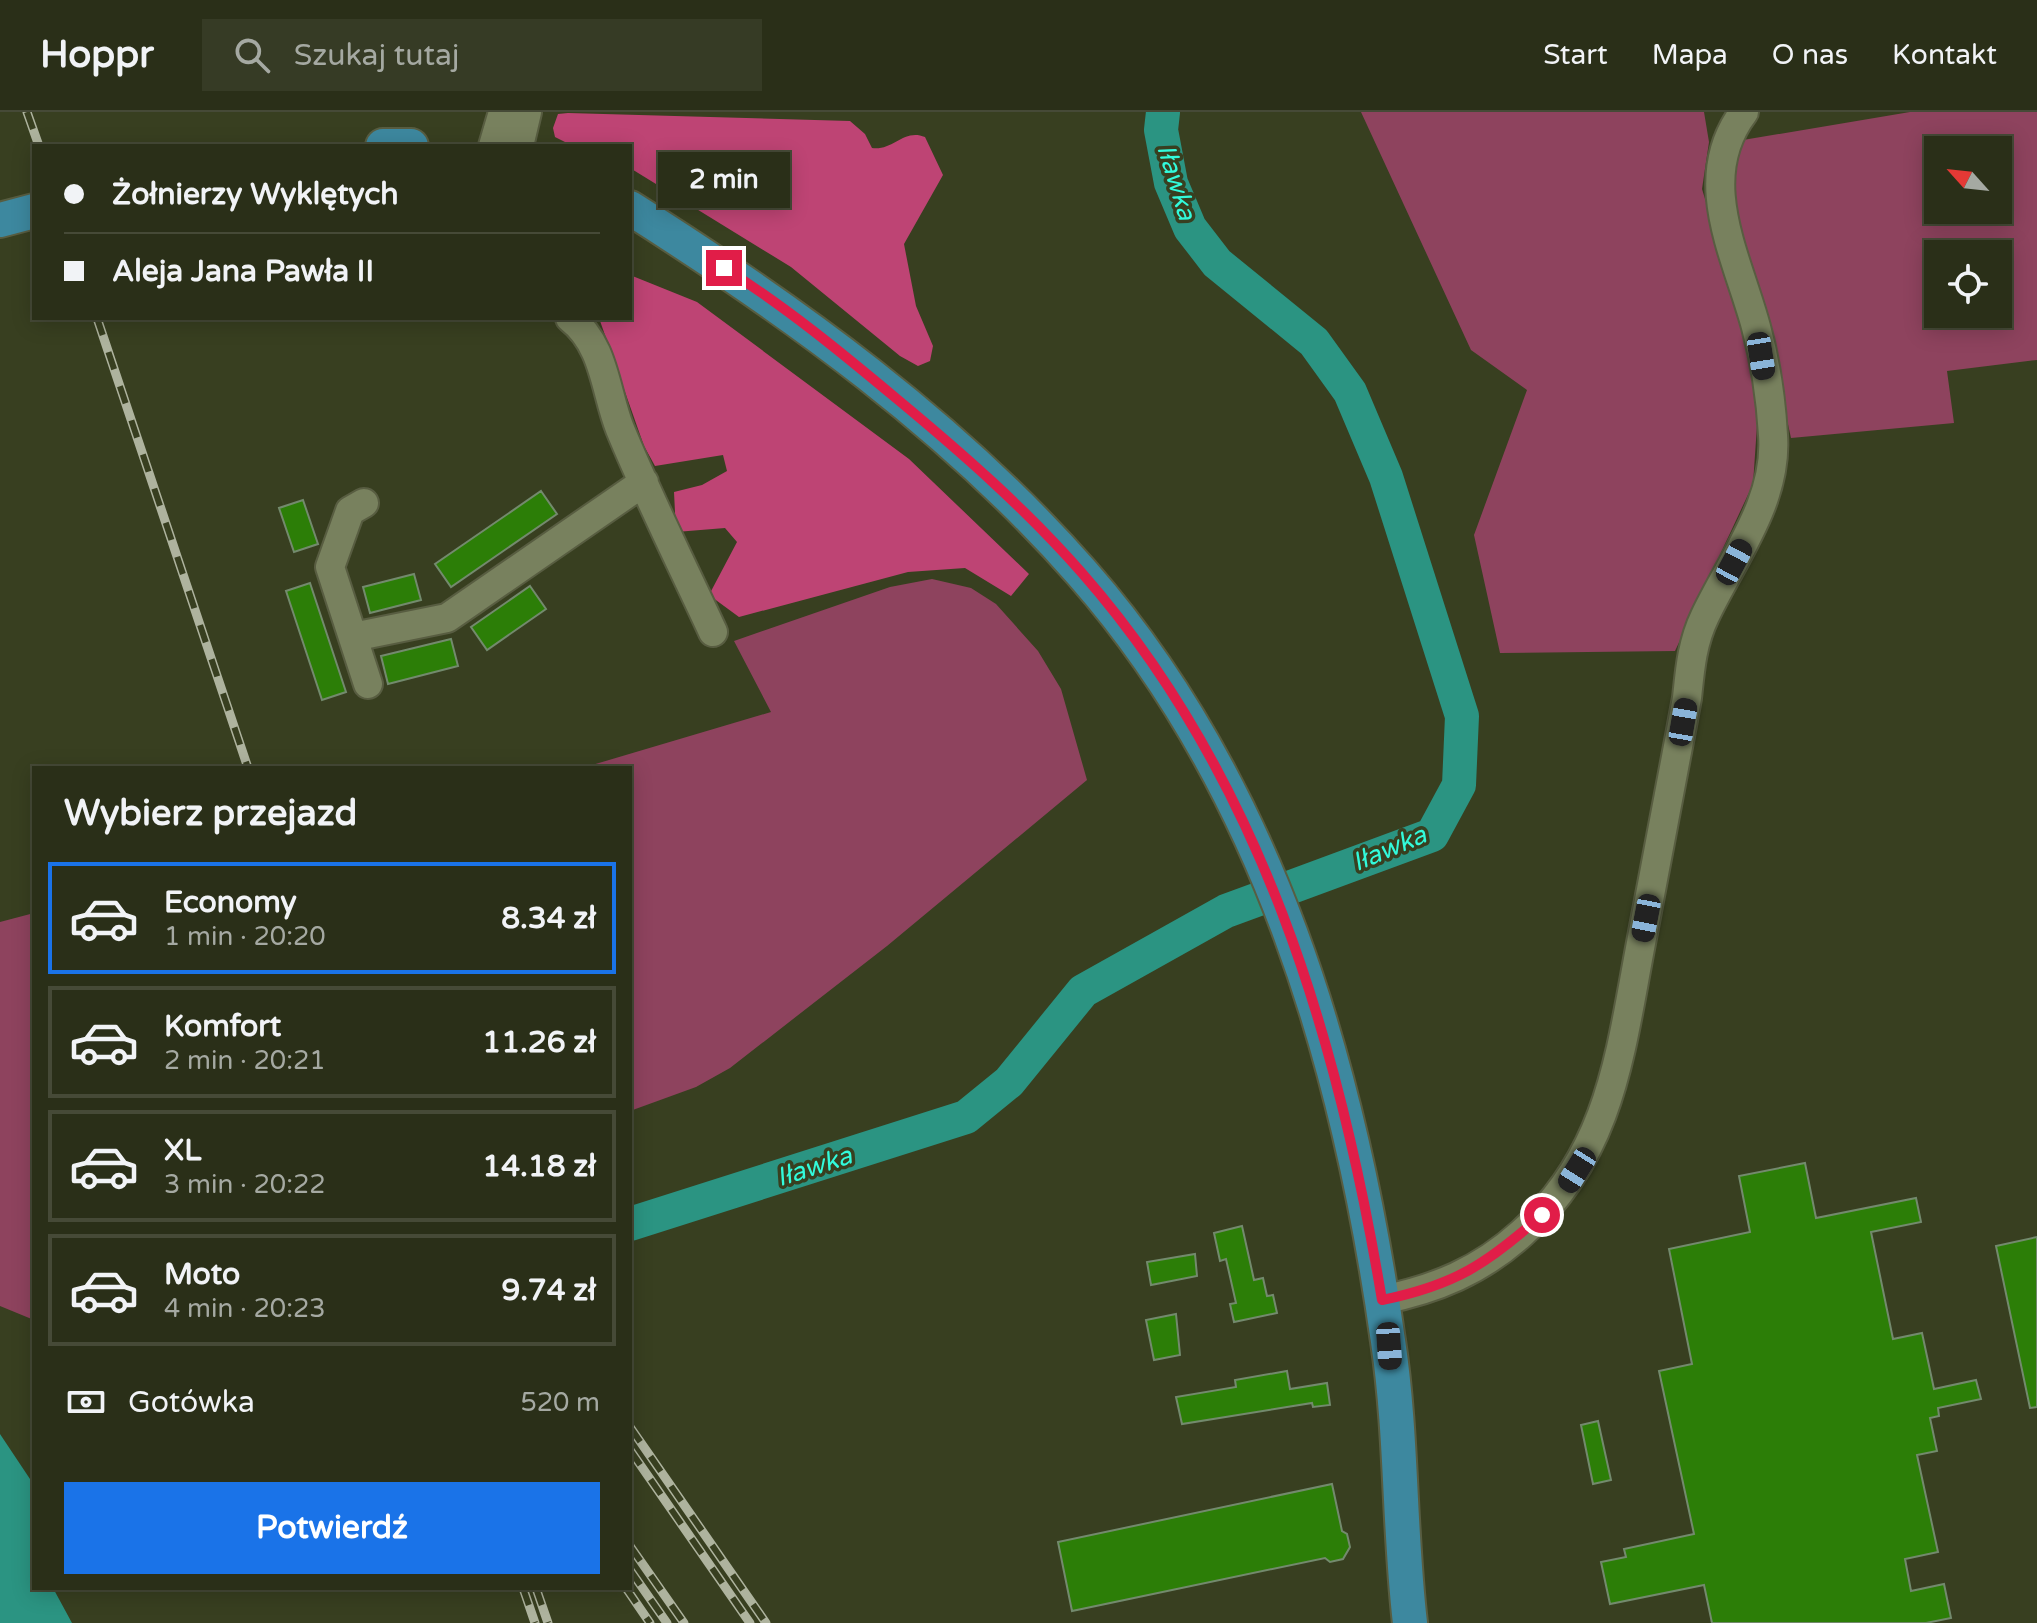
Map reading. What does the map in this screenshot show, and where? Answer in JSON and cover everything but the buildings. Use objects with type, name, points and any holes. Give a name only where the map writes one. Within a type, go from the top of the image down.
[{"type":"main road","points":[[632,209],[777,305],[957,448],[1083,574],[1170,691],[1238,808],[1273,883],[1309,981],[1342,1099],[1364,1194],[1389,1346],[1410,1623]]},
{"type":"main road","points":[[632,227],[686,243]]},
{"type":"street","points":[[494,144],[503,112]]},
{"type":"street","points":[[519,144],[527,112]]},
{"type":"street","points":[[1382,1300],[1449,1283],[1509,1244],[1542,1215],[1586,1155],[1613,1084],[1685,712],[1691,653],[1704,617],[1749,535],[1772,465],[1774,437],[1756,329],[1720,212],[1721,169],[1728,135],[1744,112]]},
{"type":"street","points":[[573,320],[583,328],[599,358],[619,425],[713,632]]},
{"type":"street","points":[[353,637],[447,618],[644,482]]},
{"type":"street","points":[[364,503],[350,511],[330,567],[368,684]]},
{"type":"shaded area","points":[[1361,112],[1704,112],[1709,142],[1702,189],[1744,327],[1758,411],[1753,484],[1675,651],[1500,653],[1474,535],[1527,390],[1471,350]]},
{"type":"shaded area","points":[[1910,112],[2037,112],[2037,360],[1947,371],[1954,423],[1791,438],[1767,328],[1727,192],[1737,141]]},
{"type":"shaded area","points":[[558,114],[850,121],[865,134],[872,148],[886,146],[911,135],[925,137],[943,175],[904,244],[916,306],[933,346],[930,361],[918,366],[900,356],[791,267],[632,169],[632,144],[569,144],[555,137],[553,128]]},
{"type":"shaded area","points":[[632,276],[697,302],[909,459],[1029,574],[1011,596],[965,568],[908,572],[739,617],[709,595],[737,542],[725,528],[676,532],[674,492],[702,485],[727,471],[723,455],[655,466],[644,446],[600,320],[632,320]]},
{"type":"shaded area","points":[[932,579],[971,588],[996,604],[1038,651],[1061,689],[1087,780],[887,946],[730,1068],[696,1087],[632,1110],[632,766],[589,766],[771,712],[734,641],[890,587]]},
{"type":"shaded area","points":[[32,914],[32,1319],[0,1306],[0,922]]},
{"type":"water","points":[[0,1434],[32,1482],[32,1590],[54,1590],[72,1623],[0,1623]]},
{"type":"waterway","name":"Iławka","points":[[632,1223],[966,1117],[1009,1082],[1083,991],[1226,911],[1432,835],[1459,785],[1462,716],[1386,477],[1350,392],[1314,342],[1217,263],[1190,228],[1171,183],[1161,130],[1163,112]]},
{"type":"railway","points":[[27,112],[38,144]]},
{"type":"railway","points":[[98,320],[247,766]]},
{"type":"railway","points":[[632,1430],[766,1623]]},
{"type":"railway","points":[[632,1453],[750,1623]]},
{"type":"railway","points":[[632,1549],[684,1623]]},
{"type":"railway","points":[[632,1573],[667,1623]]},
{"type":"railway","points":[[524,1590],[535,1623]]},
{"type":"railway","points":[[537,1590],[548,1623]]},
{"type":"railway","points":[[627,1590],[650,1623]]},
{"type":"route","points":[[724,268],[856,365],[957,448],[1083,574],[1170,691],[1238,808],[1273,883],[1309,981],[1342,1099],[1364,1194],[1382,1300],[1449,1283],[1509,1244],[1542,1215]]}]
